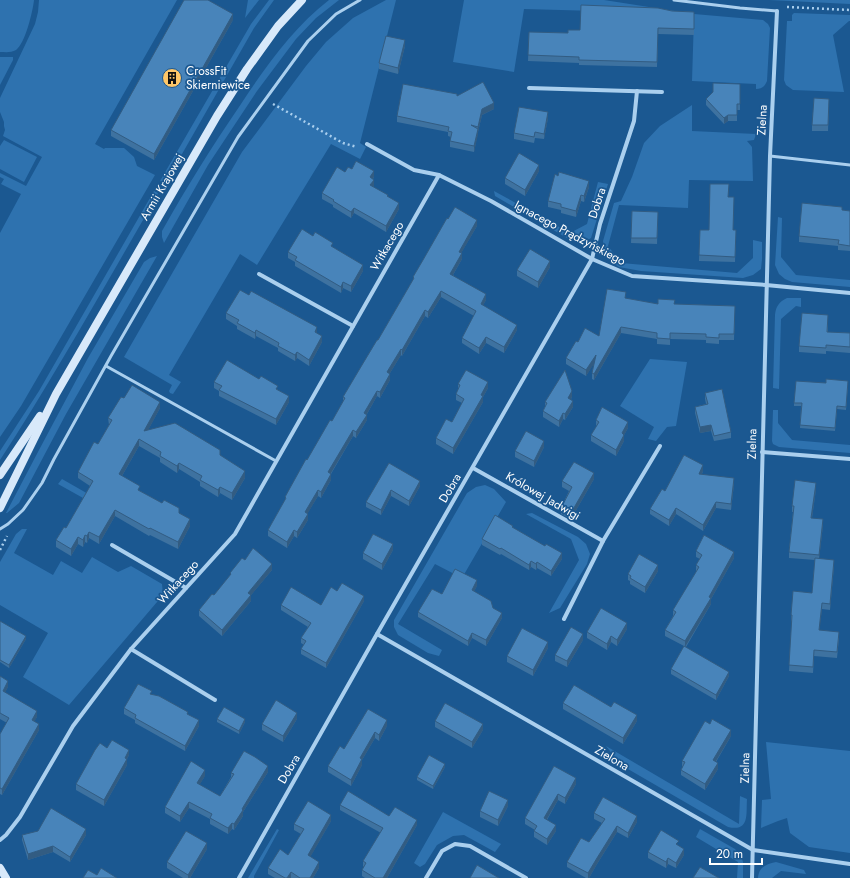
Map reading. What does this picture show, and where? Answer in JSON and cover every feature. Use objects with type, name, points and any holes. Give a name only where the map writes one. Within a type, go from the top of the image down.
[{"type":"street","name":"Armii Krajowej","points":[[0,508],[56,394],[217,116],[246,69],[278,26],[302,0]]},
{"type":"street","name":"Zielna","points":[[752,878],[766,285],[777,11]]},
{"type":"street","points":[[529,88],[662,92]]},
{"type":"street","name":"Dobra","points":[[239,878],[592,259],[600,224],[634,122],[637,91]]},
{"type":"street","name":"Ignacego Prądzyńskiego","points":[[367,144],[414,170],[439,175],[491,200],[592,259],[632,276],[766,285],[850,293]]},
{"type":"street","name":"Witkacego","points":[[0,840],[6,835],[20,817],[73,726],[131,649],[235,534],[439,175]]},
{"type":"street","points":[[259,274],[353,326]]},
{"type":"street","name":"Armii Krajowej","points":[[0,475],[56,394]]},
{"type":"street","points":[[564,620],[603,541],[660,446]]},
{"type":"street","points":[[762,452],[850,459]]},
{"type":"street","name":"Królowej Jadwigi","points":[[473,468],[603,541]]},
{"type":"street","points":[[112,545],[186,588]]},
{"type":"street","name":"Zielona","points":[[377,634],[753,850],[850,864]]},
{"type":"street","points":[[131,649],[215,700]]},
{"type":"street","points":[[426,878],[442,851],[455,844],[470,846],[526,878]]},
{"type":"street","points":[[0,868],[6,878]]},
{"type":"lane","points":[[0,529],[8,524],[23,510],[42,482],[106,366],[238,137],[308,41],[336,14],[360,0]]},
{"type":"lane","points":[[674,0],[777,11]]},
{"type":"lane","points":[[770,156],[850,165]]},
{"type":"lane","points":[[106,366],[276,462]]},
{"type":"path","points":[[788,7],[850,10]]},
{"type":"path","points":[[272,104],[343,143],[364,149],[373,148]]},
{"type":"path","points":[[0,550],[7,538]]},
{"type":"shaded area","points":[[0,0],[34,0],[25,34],[19,47],[12,52],[0,52]]},
{"type":"shaded area","points":[[39,0],[177,0],[95,144],[104,149],[124,148],[134,157],[137,166],[155,175],[21,406],[0,437],[0,233],[21,194],[1,184],[4,179],[0,177],[0,173],[26,186],[42,157],[3,136],[5,130],[0,112],[0,98],[35,24]]},
{"type":"shaded area","points":[[248,0],[259,0],[245,18]]},
{"type":"shaded area","points":[[269,0],[274,0],[254,28],[166,182],[164,183],[160,181],[251,24]]},
{"type":"shaded area","points":[[329,0],[339,0],[316,18],[296,39],[257,91],[208,165],[164,243],[162,231],[200,167],[250,90],[292,35]]},
{"type":"shaded area","points":[[386,0],[396,0],[360,143],[366,147],[360,159],[331,144],[257,265],[240,254],[169,375],[181,382],[173,394],[170,393],[169,391],[172,385],[124,357],[242,152],[306,66],[326,42],[353,18]]},
{"type":"shaded area","points":[[464,0],[604,0],[694,14],[763,20],[770,28],[767,81],[763,87],[756,89],[756,84],[692,81],[694,17],[597,11],[524,9],[514,72],[453,62]]},
{"type":"shaded area","points":[[769,0],[850,0],[850,4]]},
{"type":"shaded area","points":[[794,13],[850,15],[850,21],[833,35],[844,92],[793,90],[786,85],[784,80],[787,21],[792,21],[792,15]]},
{"type":"shaded area","points":[[0,57],[13,57],[13,60],[0,85]]},
{"type":"shaded area","points":[[692,105],[692,131],[756,134],[754,140],[747,141],[752,147],[753,181],[689,180],[688,208],[619,205],[608,246],[621,263],[737,273],[753,258],[753,240],[762,242],[762,259],[761,269],[753,275],[743,278],[641,271],[619,267],[610,261],[604,250],[603,241],[614,203],[621,201],[632,177],[644,143],[660,126]]},
{"type":"shaded area","points":[[4,140],[37,157],[24,182],[0,169],[0,146]]},
{"type":"shaded area","points":[[598,182],[608,184],[591,238],[585,242],[577,242],[567,238],[495,196],[494,191],[570,233],[587,224]]},
{"type":"shaded area","points":[[154,191],[158,193],[157,196],[61,362],[0,460],[0,451],[39,391]]},
{"type":"shaded area","points":[[778,217],[782,218],[781,257],[796,275],[850,280],[850,287],[792,282],[779,274],[775,265]]},
{"type":"shaded area","points":[[157,256],[66,414],[19,503],[6,513],[88,358],[144,262]]},
{"type":"shaded area","points":[[787,298],[801,298],[801,307],[796,306],[781,319],[779,389],[773,388],[775,315],[778,305]]},
{"type":"shaded area","points":[[650,359],[687,362],[676,426],[667,427],[656,441],[648,439],[654,427],[620,406]]},
{"type":"shaded area","points":[[773,410],[778,410],[778,423],[792,440],[850,445],[850,453],[779,447],[773,444]]},
{"type":"shaded area","points":[[62,479],[104,503],[101,508],[58,484]]},
{"type":"shaded area","points":[[485,485],[494,489],[506,502],[462,578],[435,564],[398,624],[442,650],[439,656],[428,653],[398,635],[394,627],[394,620],[467,493],[476,487]]},
{"type":"shaded area","points":[[532,513],[578,537],[586,544],[590,554],[587,564],[560,608],[549,613],[579,560],[571,539],[526,514]]},
{"type":"shaded area","points":[[22,529],[27,529],[14,553],[53,575],[61,561],[82,573],[92,557],[118,572],[131,566],[162,584],[163,595],[69,705],[23,677],[48,633],[0,605],[0,562],[16,534]]},
{"type":"shaded area","points":[[766,742],[850,751],[850,853],[809,847],[790,833],[787,818],[761,828],[762,800],[771,799]]},
{"type":"shaded area","points":[[606,746],[739,824],[740,796],[747,799],[746,816],[743,824],[740,827],[735,828],[728,827],[621,765]]},
{"type":"shaded area","points":[[443,812],[501,844],[495,852],[464,835],[453,836],[437,845],[425,864],[420,867],[414,863]]},
{"type":"shaded area","points":[[277,829],[279,830],[254,878],[248,878]]},
{"type":"shaded area","points":[[700,829],[735,849],[741,856],[743,862],[743,878],[737,878],[738,862],[696,837]]},
{"type":"shaded area","points":[[776,862],[804,870],[806,874],[781,871],[772,878],[758,878],[761,869]]},
{"type":"building","name":"CrossFit Skierniewice","points":[[184,0],[208,0],[233,14],[154,154],[111,130]]},
{"type":"building","points":[[581,5],[658,8],[672,11],[694,12],[694,29],[658,28],[657,62],[579,60],[579,57],[528,55],[529,32],[568,33],[568,30],[580,30]]},
{"type":"building","points":[[386,36],[405,40],[398,68],[379,63]]},
{"type":"building","points":[[483,82],[494,103],[482,109],[478,127],[471,125],[478,129],[474,146],[450,141],[452,132],[448,131],[449,127],[397,116],[403,84],[457,94],[457,96]]},
{"type":"building","points":[[713,83],[740,84],[740,104],[737,104],[737,115],[728,115],[724,118],[706,99],[713,92]]},
{"type":"building","points":[[814,98],[829,99],[828,125],[812,125]]},
{"type":"building","points":[[519,107],[548,112],[544,134],[535,132],[534,137],[514,133]]},
{"type":"building","points":[[519,153],[539,165],[525,190],[505,178]]},
{"type":"building","points":[[356,161],[374,171],[370,177],[374,180],[370,185],[399,203],[386,226],[354,208],[351,212],[322,193],[337,167],[345,172],[348,167],[352,169]]},
{"type":"building","points":[[559,172],[589,181],[584,196],[581,195],[576,211],[561,207],[561,204],[548,201],[555,174],[558,176]]},
{"type":"building","points":[[710,184],[729,184],[728,197],[734,197],[733,230],[736,230],[735,257],[699,255],[700,230],[709,230]]},
{"type":"building","points":[[802,203],[842,207],[842,210],[850,211],[850,246],[838,244],[839,240],[799,236]]},
{"type":"building","points":[[455,207],[477,220],[459,252],[462,253],[450,274],[486,294],[481,304],[517,325],[504,347],[486,337],[479,348],[462,338],[476,311],[441,291],[428,312],[425,310],[402,350],[401,349],[387,372],[390,374],[380,392],[377,391],[364,413],[367,415],[356,432],[353,430],[328,472],[331,474],[321,492],[318,490],[305,512],[308,514],[297,532],[294,530],[287,542],[268,530],[306,459],[307,460],[330,420],[332,421],[345,398],[343,397],[378,340],[447,218],[448,219]]},
{"type":"building","points":[[632,211],[658,212],[657,238],[631,238]]},
{"type":"building","points":[[302,229],[313,236],[315,232],[333,243],[331,246],[363,265],[351,286],[343,282],[341,287],[295,260],[297,257],[288,252]]},
{"type":"building","points":[[530,249],[550,261],[538,282],[517,270]]},
{"type":"building","points":[[607,289],[626,292],[625,298],[658,304],[658,299],[675,300],[674,304],[735,306],[734,334],[719,334],[719,338],[706,337],[706,334],[670,333],[670,339],[657,338],[657,333],[621,327],[594,374],[592,373],[596,355],[586,370],[566,358],[576,341],[578,342],[585,328],[599,336]]},
{"type":"building","points":[[240,290],[249,295],[251,291],[317,327],[315,332],[322,336],[309,360],[297,352],[295,355],[278,346],[279,343],[256,330],[255,333],[237,323],[239,320],[226,313]]},
{"type":"building","points":[[802,313],[828,315],[827,332],[850,333],[850,347],[826,345],[826,348],[799,346]]},
{"type":"building","points":[[227,360],[259,379],[261,376],[278,386],[276,389],[289,396],[276,419],[219,390],[222,386],[214,382]]},
{"type":"building","points":[[466,370],[488,382],[481,395],[483,396],[453,448],[436,438],[446,419],[452,422],[464,399],[456,394],[460,385],[458,384]]},
{"type":"building","points":[[565,370],[572,391],[568,398],[573,401],[565,414],[563,413],[559,421],[543,411],[547,403],[545,402]]},
{"type":"building","points":[[826,379],[848,381],[846,407],[837,406],[835,428],[800,425],[802,403],[794,403],[796,381],[826,383]]},
{"type":"building","points":[[132,385],[160,402],[144,431],[175,423],[220,450],[220,455],[245,471],[232,493],[220,487],[218,490],[200,480],[202,476],[179,463],[177,466],[160,456],[161,452],[139,439],[119,474],[140,486],[138,490],[162,503],[164,500],[179,508],[179,513],[190,519],[178,542],[150,528],[149,529],[115,510],[99,537],[89,532],[87,536],[85,535],[83,540],[78,537],[71,549],[56,540],[64,527],[66,528],[93,481],[78,472],[94,442],[98,444],[112,420],[108,418],[121,397],[124,398]]},
{"type":"building","points":[[722,389],[731,432],[714,436],[711,425],[700,427],[695,407],[708,404],[705,393]]},
{"type":"building","points":[[602,407],[628,422],[622,433],[624,435],[616,450],[591,435],[599,422],[596,420]]},
{"type":"building","points":[[526,431],[544,441],[534,461],[515,451]]},
{"type":"building","points":[[684,455],[703,465],[699,474],[734,478],[731,504],[716,502],[703,525],[676,508],[669,520],[650,509],[662,489],[665,491]]},
{"type":"building","points":[[574,462],[594,473],[571,513],[561,508],[572,487],[562,481]]},
{"type":"building","points":[[389,463],[420,481],[409,501],[391,490],[381,510],[366,502]]},
{"type":"building","points":[[795,480],[816,483],[811,518],[823,519],[819,555],[789,552]]},
{"type":"building","points":[[495,515],[513,526],[512,527],[545,546],[546,544],[562,553],[551,571],[537,562],[536,564],[531,561],[529,565],[501,548],[500,549],[482,539]]},
{"type":"building","points":[[373,534],[393,544],[382,564],[363,553]]},
{"type":"building","points":[[704,535],[734,552],[709,597],[711,598],[685,641],[665,630],[676,612],[673,610],[699,567],[696,565],[702,555],[696,551]]},
{"type":"building","points":[[253,548],[272,564],[248,593],[251,595],[222,630],[199,610],[212,594],[214,595],[242,558],[245,560]]},
{"type":"building","points":[[639,554],[658,565],[645,587],[630,578],[631,576],[628,574]]},
{"type":"building","points":[[815,558],[834,560],[830,604],[822,603],[819,630],[839,632],[837,652],[814,650],[813,667],[789,665],[793,591],[812,593]]},
{"type":"building","points":[[455,569],[477,580],[472,590],[491,601],[493,608],[502,613],[486,640],[472,633],[468,641],[418,612],[432,589],[442,594]]},
{"type":"building","points":[[342,583],[364,596],[326,663],[301,649],[306,641],[301,638],[311,623],[281,605],[291,587],[321,605],[331,587],[337,591]]},
{"type":"building","points":[[601,608],[627,623],[617,640],[611,636],[607,644],[587,632]]},
{"type":"building","points":[[0,621],[26,636],[9,665],[0,660]]},
{"type":"building","points":[[571,627],[583,634],[567,661],[555,655]]},
{"type":"building","points":[[522,628],[548,642],[533,670],[507,656]]},
{"type":"building","points":[[684,646],[729,672],[716,695],[671,669]]},
{"type":"building","points":[[0,676],[8,681],[3,691],[37,711],[32,720],[39,724],[2,789],[0,788],[0,734],[9,718],[0,713]]},
{"type":"building","points":[[138,684],[152,691],[150,694],[159,696],[188,712],[187,714],[199,720],[185,746],[135,718],[136,715],[124,708]]},
{"type":"building","points":[[574,685],[611,707],[614,702],[637,715],[623,738],[563,703]]},
{"type":"building","points":[[276,700],[297,713],[283,736],[262,724]]},
{"type":"building","points":[[445,703],[483,724],[472,742],[435,721]]},
{"type":"building","points":[[224,707],[245,719],[239,731],[217,719]]},
{"type":"building","points":[[368,709],[387,720],[379,735],[375,732],[360,758],[362,759],[351,780],[328,766],[340,746],[344,749]]},
{"type":"building","points":[[712,719],[731,730],[713,760],[718,763],[705,784],[681,770],[685,762],[682,761],[705,721],[710,724]]},
{"type":"building","points":[[112,740],[129,750],[125,758],[127,759],[104,800],[76,784],[100,743],[107,748]]},
{"type":"building","points":[[244,751],[268,766],[234,824],[232,823],[228,828],[210,818],[212,814],[189,802],[180,816],[165,807],[191,761],[205,770],[197,783],[220,796],[234,774],[231,773]]},
{"type":"building","points":[[429,755],[445,764],[433,786],[417,777]]},
{"type":"building","points":[[554,766],[576,778],[565,798],[558,794],[544,818],[556,825],[547,839],[534,831],[537,826],[525,818]]},
{"type":"building","points":[[348,791],[389,816],[395,807],[417,820],[383,878],[375,878],[362,870],[366,863],[363,861],[383,828],[340,805]]},
{"type":"building","points":[[489,791],[508,800],[498,820],[480,811]]},
{"type":"building","points":[[603,797],[637,816],[628,833],[617,826],[588,873],[567,862],[581,838],[589,842],[605,819],[594,813]]},
{"type":"building","points":[[308,801],[331,815],[308,855],[319,862],[310,878],[300,878],[291,872],[287,878],[285,878],[268,868],[280,849],[288,855],[304,829],[294,824]]},
{"type":"building","points":[[51,808],[86,829],[70,857],[53,846],[28,854],[22,835],[38,831]]},
{"type":"building","points":[[661,830],[679,841],[676,844],[684,849],[676,863],[668,858],[666,862],[648,852]]},
{"type":"building","points":[[186,831],[207,843],[188,875],[167,862]]},
{"type":"building","points":[[477,865],[499,878],[470,878]]},
{"type":"building","points":[[700,867],[719,878],[693,878]]},
{"type":"building","points":[[101,868],[117,878],[83,878],[88,870],[97,875]]},
{"type":"place","name":"CrossFit Skierniewice","points":[[172,78]]}]
